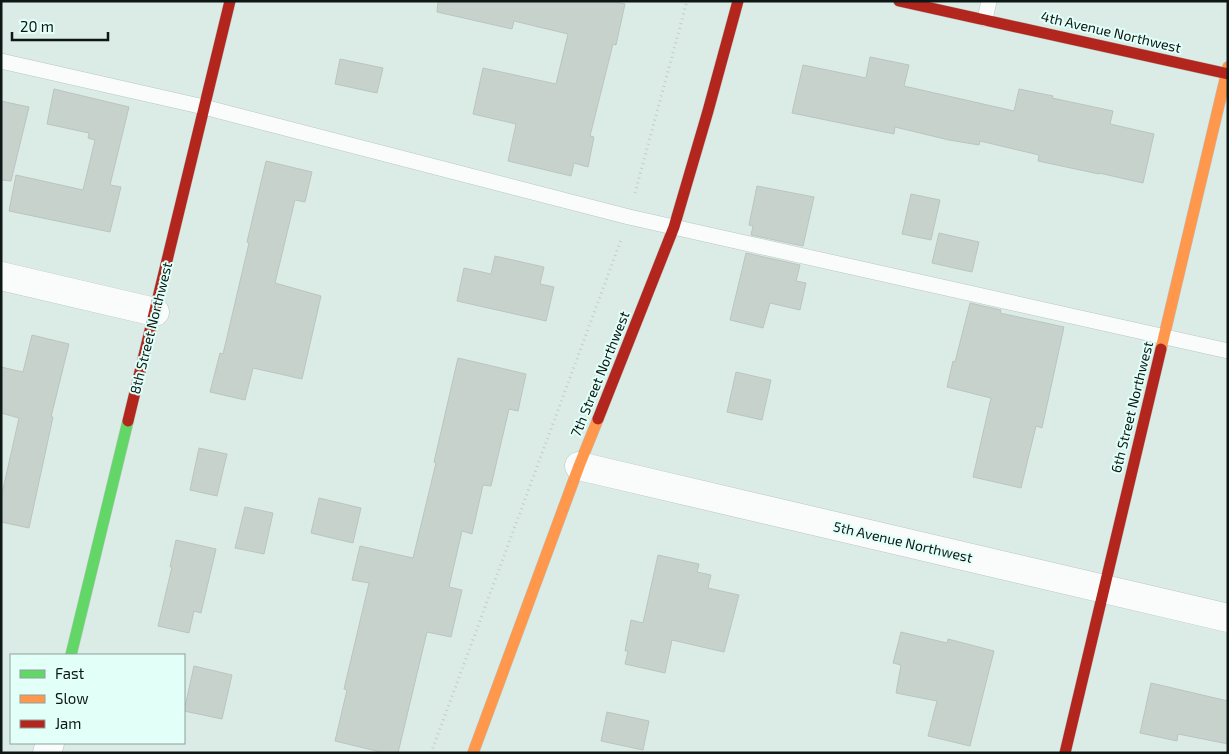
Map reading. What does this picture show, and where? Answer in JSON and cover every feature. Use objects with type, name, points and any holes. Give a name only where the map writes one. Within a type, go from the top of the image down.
[{"type":"street","name":"8th Street Northwest","points":[[71,654],[230,1]]},
{"type":"street","name":"7th Street Northwest","points":[[473,753],[579,466],[674,227],[738,1]]},
{"type":"street","name":"4th Avenue Northwest","points":[[899,1],[1227,72]]},
{"type":"street","name":"6th Street Northwest","points":[[1065,753],[1227,72]]},
{"type":"street","points":[[1,276],[155,312]]},
{"type":"street","name":"5th Avenue Northwest","points":[[579,466],[1228,618]]},
{"type":"lane","points":[[985,20],[989,1]]},
{"type":"lane","points":[[1,60],[204,107],[629,217],[1228,351]]},
{"type":"path","points":[[431,753],[629,217],[687,1]]},
{"type":"building","points":[[438,1],[611,1],[625,4],[616,45],[613,44],[590,136],[594,137],[588,167],[574,163],[571,176],[508,161],[516,124],[473,114],[483,68],[556,84],[568,34],[514,21],[512,29],[437,12]]},
{"type":"building","points":[[870,57],[909,65],[904,86],[1014,111],[1019,89],[1113,111],[1110,124],[1154,134],[1143,183],[1038,161],[1039,155],[980,141],[979,145],[895,127],[894,134],[792,113],[803,65],[866,78]]},
{"type":"building","points":[[340,59],[383,68],[377,93],[335,84]]},
{"type":"building","points":[[54,89],[129,107],[110,185],[121,187],[110,232],[9,211],[16,175],[83,190],[95,140],[88,138],[89,133],[47,124]]},
{"type":"building","points":[[1,101],[29,107],[11,181],[1,180]]},
{"type":"building","points":[[266,161],[312,172],[305,202],[295,200],[275,283],[321,296],[302,379],[253,368],[245,400],[210,392],[220,353],[223,354]]},
{"type":"building","points":[[757,186],[814,197],[803,246],[751,235],[753,226],[749,225]]},
{"type":"building","points":[[911,194],[940,200],[931,240],[902,234]]},
{"type":"building","points":[[939,233],[979,242],[972,272],[932,263]]},
{"type":"building","points":[[746,253],[800,265],[796,281],[806,283],[800,310],[770,303],[763,328],[730,320]]},
{"type":"building","points":[[495,256],[544,267],[540,284],[554,287],[546,321],[457,301],[464,268],[491,274]]},
{"type":"building","points":[[970,303],[1001,310],[1000,313],[1064,327],[1042,428],[1036,426],[1021,488],[973,477],[991,398],[947,387]]},
{"type":"building","points":[[32,335],[69,344],[51,417],[53,417],[29,528],[1,522],[1,498],[19,418],[1,413],[1,367],[23,372]]},
{"type":"building","points":[[458,358],[526,374],[518,411],[509,409],[491,486],[483,485],[472,534],[462,531],[449,587],[462,590],[451,637],[427,632],[398,753],[385,753],[335,741],[347,690],[344,689],[369,583],[352,580],[360,546],[413,558],[436,463],[434,462]]},
{"type":"building","points":[[736,372],[771,380],[762,420],[727,412]]},
{"type":"building","points":[[199,448],[227,454],[217,496],[190,490]]},
{"type":"building","points":[[319,498],[361,508],[353,543],[311,533]]},
{"type":"building","points":[[245,507],[273,513],[264,554],[235,548]]},
{"type":"building","points":[[176,540],[216,549],[201,613],[194,611],[189,633],[158,626],[172,567],[170,567]]},
{"type":"building","points":[[658,555],[699,564],[697,572],[711,575],[708,588],[739,595],[724,652],[672,640],[665,673],[625,664],[628,651],[625,651],[631,620],[643,623]]},
{"type":"building","points":[[901,632],[947,643],[948,639],[994,651],[970,746],[928,736],[937,701],[896,693],[901,665],[893,663]]},
{"type":"building","points":[[194,666],[232,675],[222,719],[185,711]]},
{"type":"building","points":[[1151,683],[1228,701],[1228,744],[1178,734],[1177,741],[1140,733]]},
{"type":"building","points":[[607,712],[649,721],[643,750],[601,741]]},
{"type":"traffic: fast","points":[[71,654],[128,421]]},
{"type":"traffic: slow","points":[[1161,349],[1228,67]]},
{"type":"traffic: slow","points":[[473,753],[598,419]]},
{"type":"traffic: jam","points":[[128,421],[230,1]]},
{"type":"traffic: jam","points":[[598,419],[674,227],[738,1]]},
{"type":"traffic: jam","points":[[899,1],[1228,74]]},
{"type":"traffic: jam","points":[[1065,753],[1161,349]]}]
